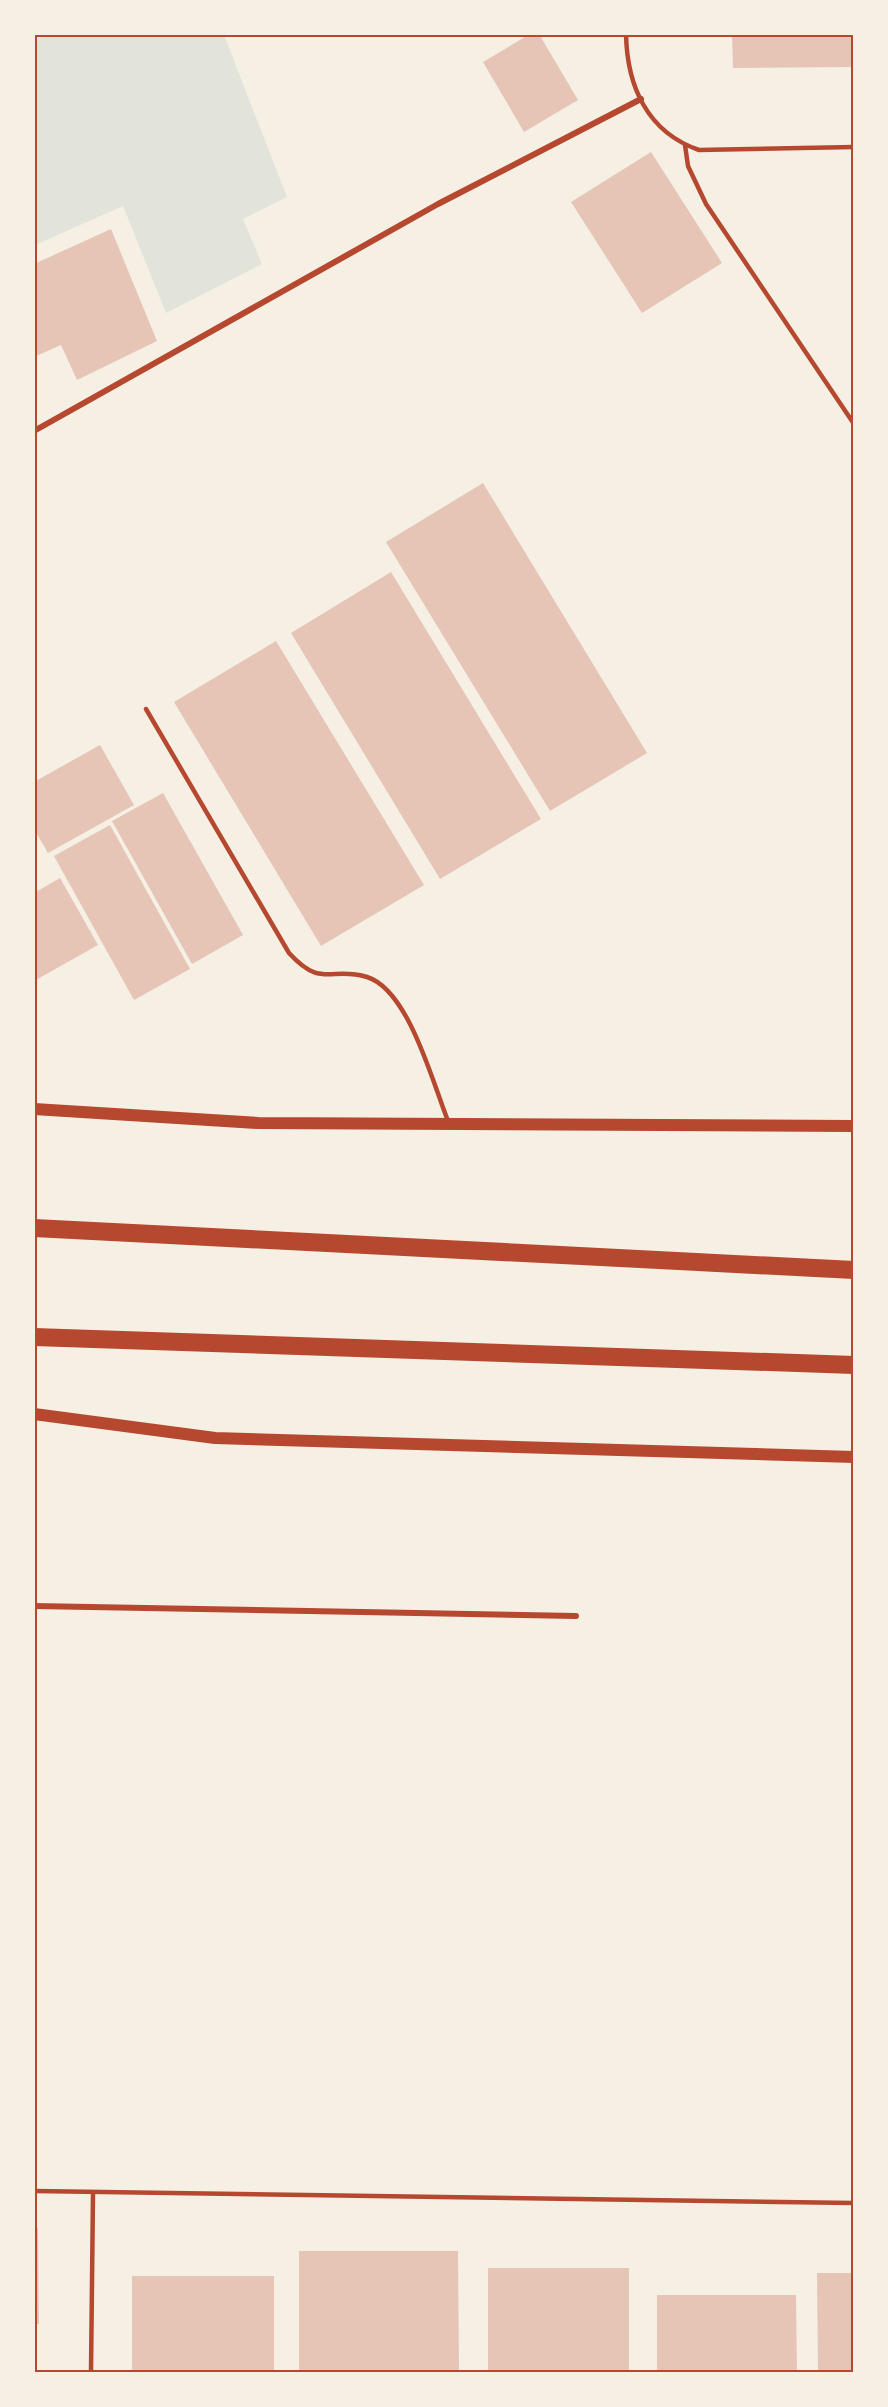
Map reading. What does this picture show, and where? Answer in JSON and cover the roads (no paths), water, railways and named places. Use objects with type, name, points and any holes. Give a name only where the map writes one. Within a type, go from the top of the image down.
[{"type":"highway","points":[[34,1228],[854,1270]]},
{"type":"highway","points":[[34,1337],[854,1365]]},
{"type":"main road","points":[[34,1109],[258,1123],[854,1126]]},
{"type":"main road","points":[[34,1414],[214,1438],[854,1457]]},
{"type":"street","points":[[34,431],[438,204],[641,99]]},
{"type":"street","points":[[34,1606],[576,1616]]},
{"type":"lane","points":[[626,34],[627,63],[641,99],[671,137],[685,145],[699,150],[854,147]]},
{"type":"lane","points":[[685,145],[688,166],[706,204],[854,424]]},
{"type":"lane","points":[[147,709],[289,953],[304,969],[315,974],[365,976],[379,981],[391,993],[407,1017],[449,1124]]},
{"type":"lane","points":[[34,2191],[854,2203]]},
{"type":"lane","points":[[91,2373],[93,2193]]}]
